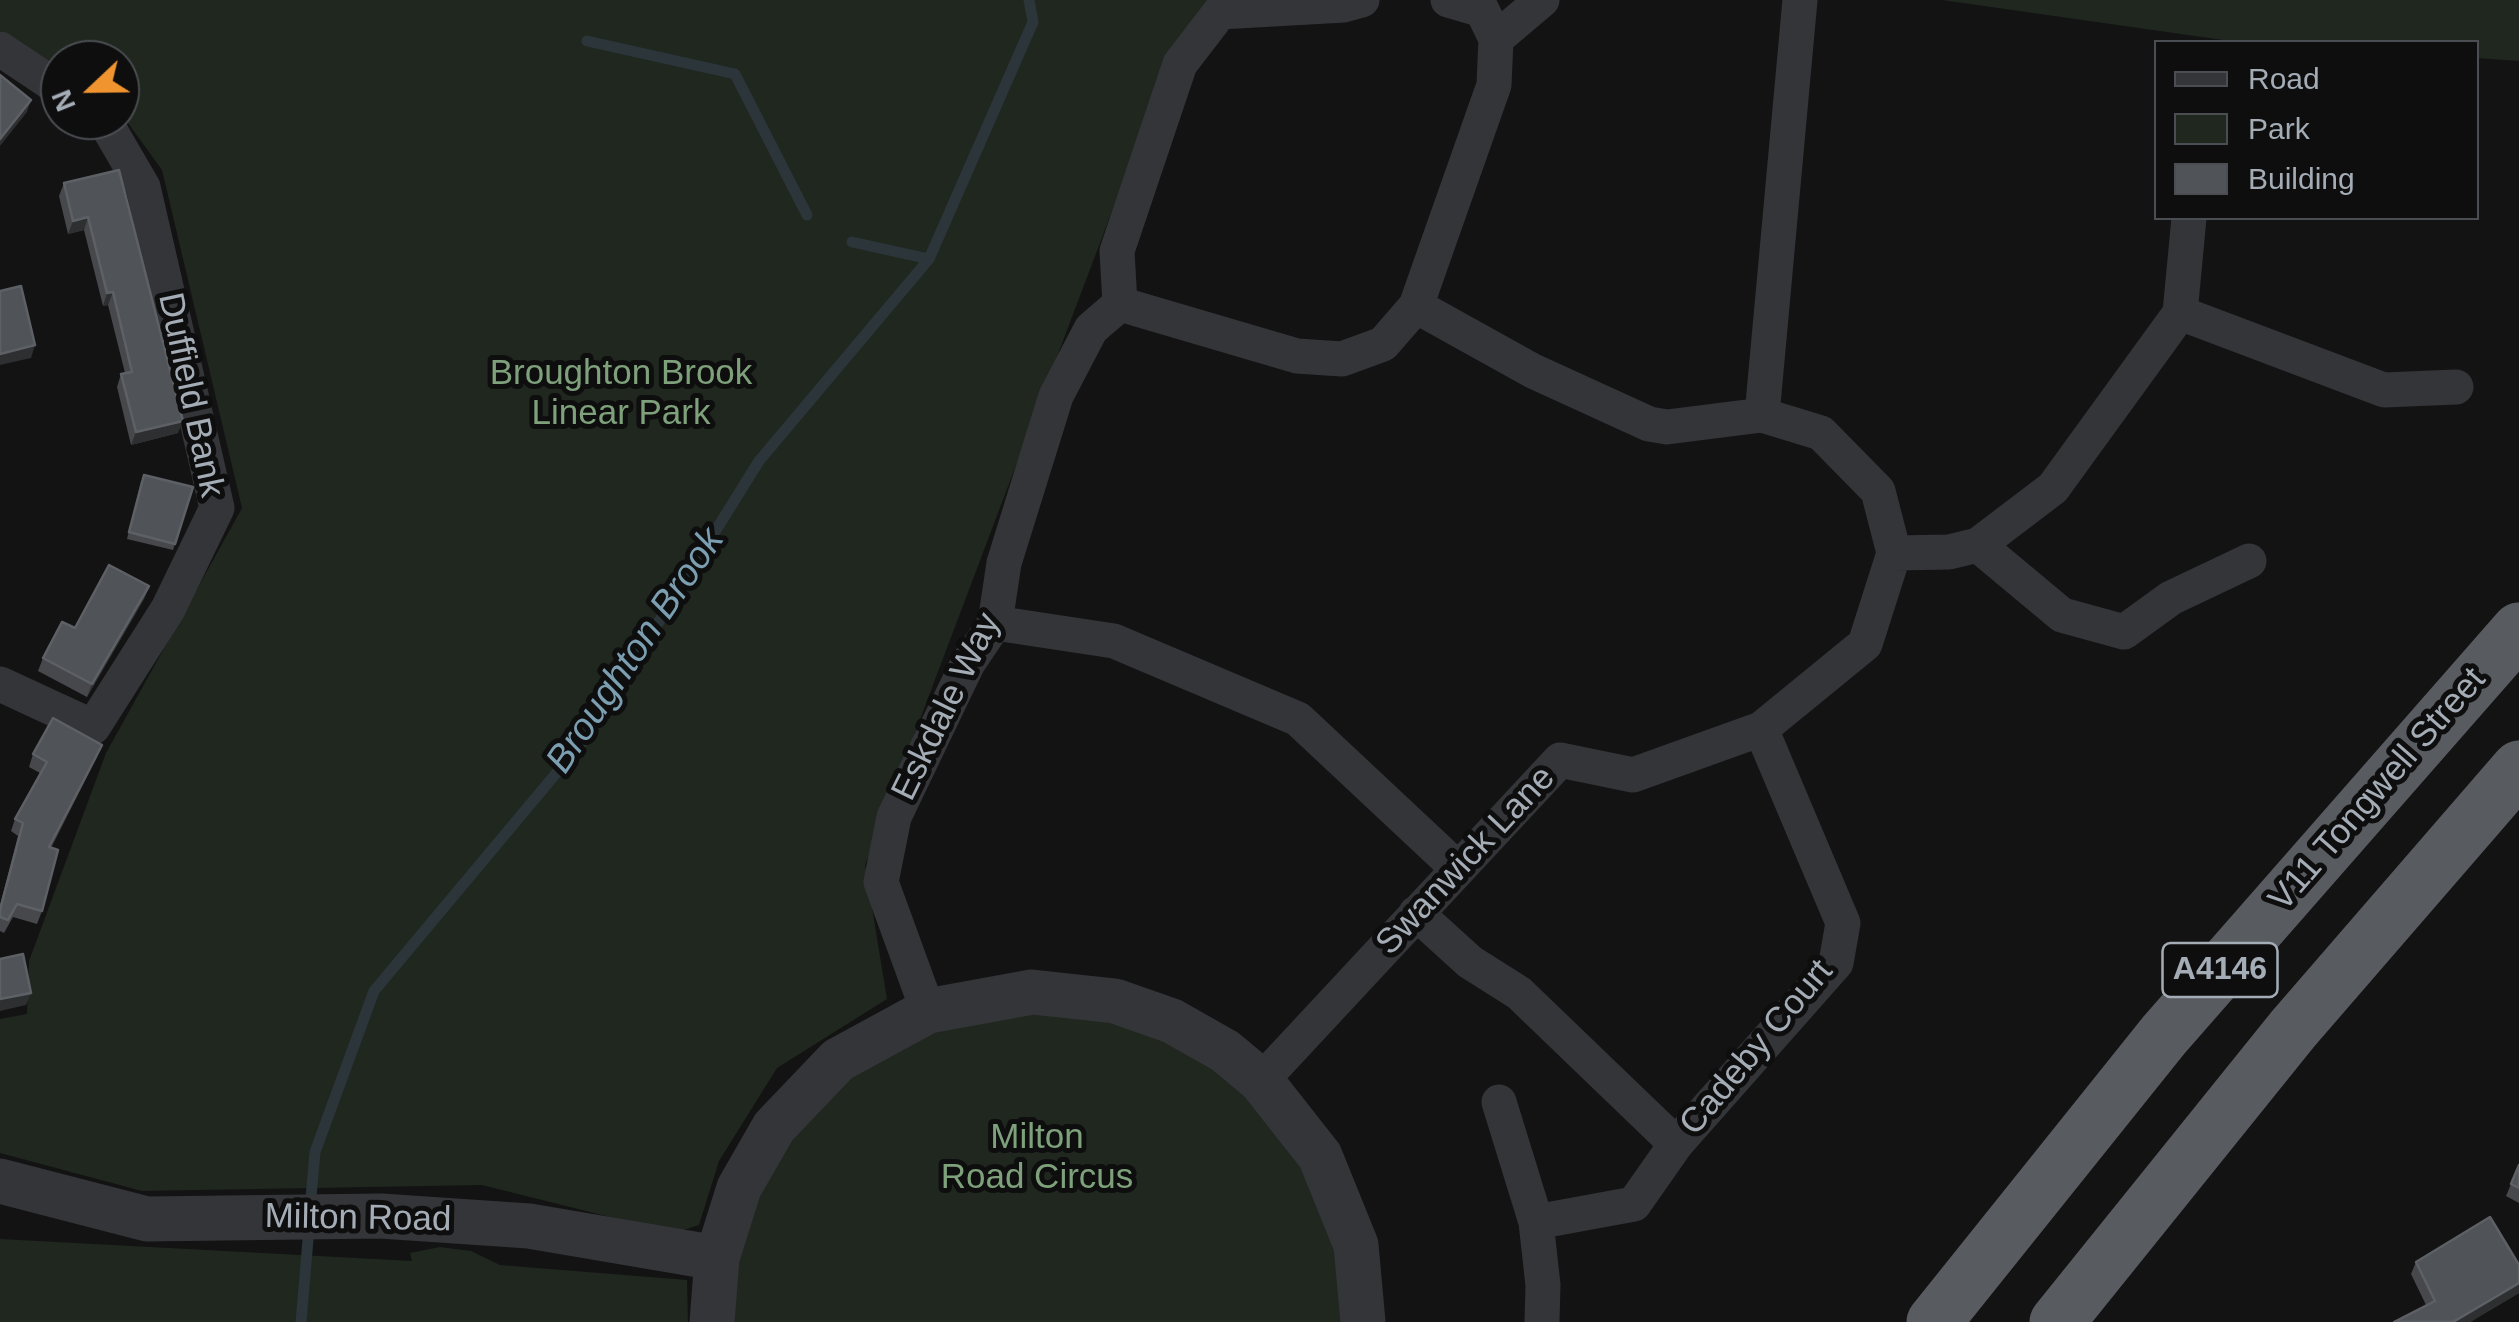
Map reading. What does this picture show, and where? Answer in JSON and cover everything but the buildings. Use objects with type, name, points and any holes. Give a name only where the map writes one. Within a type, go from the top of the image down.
[{"type":"highway","name":"V11 Tongwell Street","points":[[1934,1322],[2164,1035],[2519,630]]},
{"type":"highway","name":"A4146","points":[[2058,1322],[2293,1030],[2519,768]]},
{"type":"street","points":[[1362,0],[1344,6],[1220,12],[1180,64],[1118,251],[1120,304],[1296,356],[1342,359],[1382,344],[1416,306],[1494,85],[1496,39],[1482,10],[1448,0]]},
{"type":"street","points":[[1496,39],[1542,0]]},
{"type":"street","points":[[1762,414],[1800,0]]},
{"type":"street","points":[[0,49],[40,76]]},
{"type":"street","name":"Duffield Bank","points":[[0,684],[93,727],[168,609],[217,508],[144,187],[116,140]]},
{"type":"street","points":[[1416,306],[1533,371],[1649,424],[1667,427],[1762,414],[1821,433],[1878,491],[1894,553],[1949,552],[1978,545],[2053,488],[2180,312],[2189,220]]},
{"type":"street","name":"Eskdale Way","points":[[928,1011],[881,882],[894,817],[968,664],[996,623],[1004,563],[1056,396],[1091,329],[1120,304]]},
{"type":"street","points":[[2180,312],[2384,390],[2456,388]]},
{"type":"street","points":[[1978,545],[2062,615],[2124,632],[2171,598],[2249,561]]},
{"type":"street","name":"Swanwick Lane","points":[[1261,1081],[1560,760],[1634,775],[1761,729],[1865,644],[1894,553]]},
{"type":"street","points":[[996,623],[1114,641],[1298,719],[1456,868]]},
{"type":"street","name":"Cadeby Court","points":[[1536,1222],[1634,1204],[1676,1144],[1836,963],[1843,923],[1761,729]]},
{"type":"street","name":"Cadeby Court","points":[[1416,912],[1470,962],[1519,993],[1676,1144]]},
{"type":"street","points":[[712,1322],[717,1258],[739,1188],[774,1127],[838,1060],[928,1011],[1032,992],[1114,1001],[1172,1021],[1225,1051],[1261,1081],[1320,1156],[1356,1245],[1364,1322]]},
{"type":"street","points":[[1499,1102],[1536,1222],[1544,1285],[1542,1322]]},
{"type":"street","name":"Milton Road","points":[[0,1181],[147,1219],[380,1216],[529,1226],[717,1258]]},
{"type":"green space","name":"Broughton Brook Linear Park","points":[[0,0],[1213,0],[1171,55],[865,865],[887,999],[777,1068],[719,1161],[699,1225],[674,1233],[482,1185],[142,1191],[0,1153],[0,1019],[27,1014],[29,961],[106,753],[242,508],[162,170],[140,140],[140,40],[40,40],[40,57],[0,31]]},
{"type":"green space","points":[[1942,0],[2519,0],[2519,61],[2479,58],[2479,40],[2223,40]]},
{"type":"green space","name":"Milton Road Circus","points":[[1032,992],[1225,1051],[1304,1168],[1363,1322],[728,1322],[738,1257],[774,1127],[838,1060]]},
{"type":"green space","points":[[0,1239],[412,1261],[410,1253],[440,1247],[471,1251],[500,1265],[687,1280],[688,1322],[0,1322]]},
{"type":"waterway","name":"Broughton Brook","points":[[310,1209],[315,1152],[374,991],[589,734],[759,461],[929,259],[1033,22],[1029,0]]},
{"type":"waterway","points":[[587,41],[735,74],[807,215]]},
{"type":"waterway","points":[[852,242],[929,259]]},
{"type":"waterway","name":"Broughton Brook","points":[[301,1322],[309,1228]]}]
